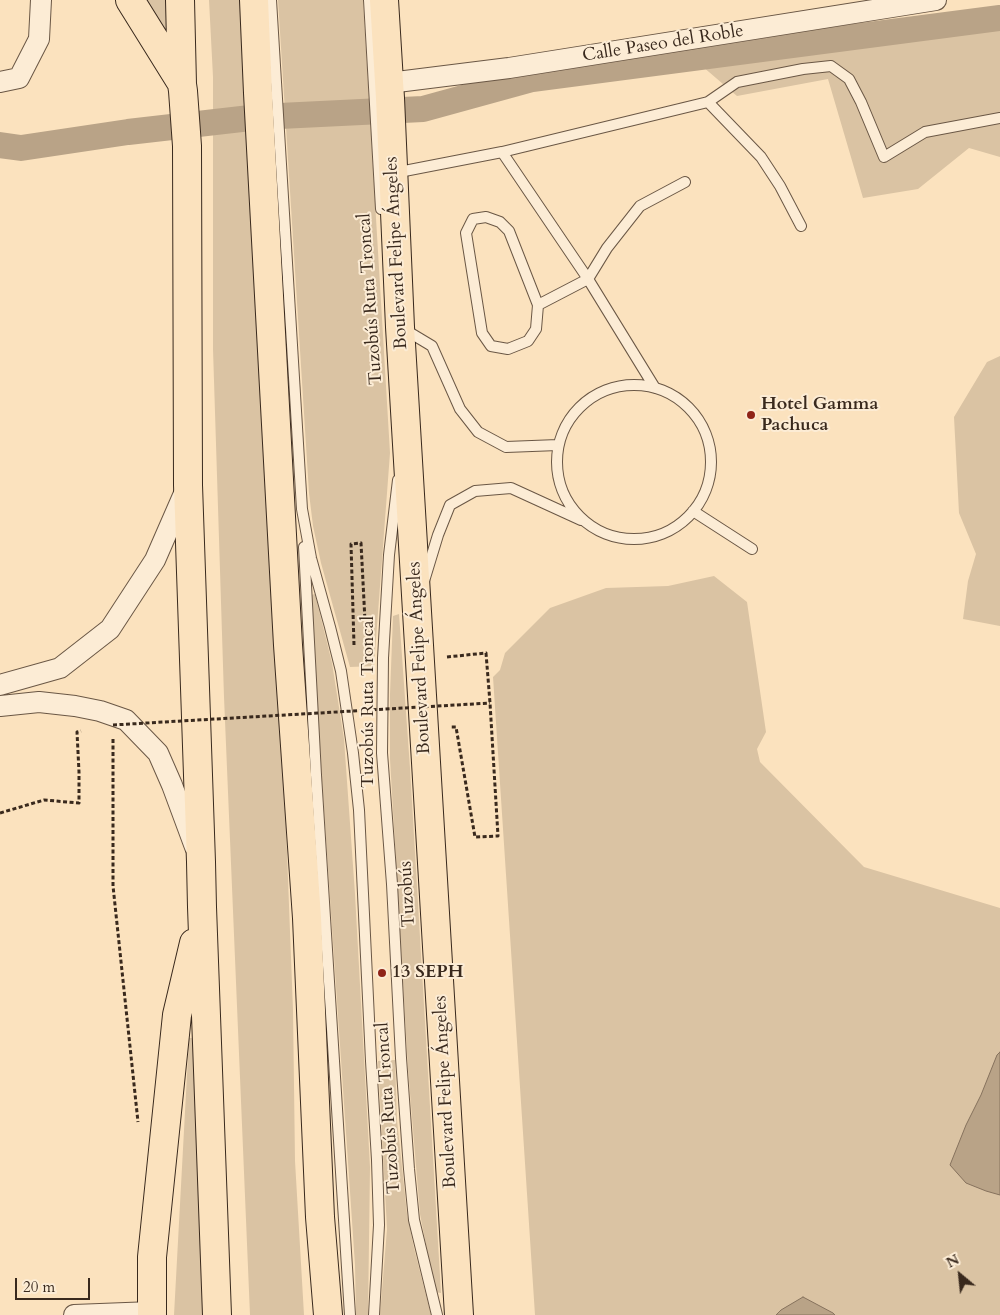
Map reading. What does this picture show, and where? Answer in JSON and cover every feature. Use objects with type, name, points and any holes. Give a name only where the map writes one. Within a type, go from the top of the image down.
[{"type":"main road","points":[[130,0],[182,88]]},
{"type":"main road","points":[[180,0],[182,88],[186,146],[188,485],[217,1315]]},
{"type":"main road","points":[[254,0],[267,89],[271,148],[288,645],[308,918],[320,1217],[328,1315]]},
{"type":"main road","name":"Boulevard Felipe Ángeles","points":[[384,0],[384,138],[393,173],[411,597],[420,660],[460,1315]]},
{"type":"main road","points":[[152,1314],[152,1256],[177,1015],[202,907]]},
{"type":"main road","points":[[316,1315],[313,1261],[320,1217]]},
{"type":"street","points":[[0,82],[19,78],[39,39],[41,0]]},
{"type":"street","name":"Calle Paseo del Roble","points":[[385,90],[509,68],[936,0]]},
{"type":"street","points":[[0,685],[60,668],[110,629],[155,560],[188,485]]},
{"type":"street","points":[[0,706],[40,702],[100,711],[126,720],[158,753],[201,862]]},
{"type":"street","points":[[74,1315],[152,1314]]},
{"type":"lane","points":[[267,89],[271,0]]},
{"type":"lane","points":[[369,0],[385,90]]},
{"type":"lane","points":[[393,173],[502,152],[708,102],[738,82],[803,69],[831,66],[850,80],[884,157],[924,132],[1000,118]]},
{"type":"lane","points":[[708,102],[760,157],[780,186],[801,226]]},
{"type":"lane","name":"Tuzobús Ruta Troncal","points":[[382,221],[384,138]]},
{"type":"lane","name":"Tuzobús Ruta Troncal","points":[[271,148],[302,509],[311,558],[341,671],[359,810],[379,1206],[374,1315]]},
{"type":"lane","points":[[502,152],[588,279],[655,388]]},
{"type":"lane","points":[[538,305],[588,279],[607,248],[640,206],[685,182]]},
{"type":"lane","points":[[486,217],[500,222],[509,231],[538,305],[536,329],[528,341],[508,349],[491,346],[482,333],[466,233],[473,219],[486,217]]},
{"type":"lane","points":[[400,327],[432,346],[460,408],[478,432],[506,447],[558,444]]},
{"type":"lane","points":[[411,597],[450,505],[475,490],[511,488],[585,522],[599,532],[624,539],[650,538],[674,528],[694,511],[706,489],[711,464],[708,438],[696,416],[678,398],[655,388],[630,385],[606,390],[584,403],[568,421],[558,444],[556,470],[563,495],[585,522]]},
{"type":"lane","name":"Tuzobús Ruta Troncal","points":[[411,597],[398,472],[384,649],[382,753],[392,884],[401,1058],[414,1220],[437,1315]]},
{"type":"lane","points":[[302,509],[350,1315]]},
{"type":"lane","points":[[694,511],[752,550]]},
{"type":"lane","name":"Tuzobús","points":[[417,783],[425,921]]},
{"type":"path","points":[[355,652],[351,544],[361,543]]},
{"type":"path","points":[[420,660],[486,653],[498,836],[475,838],[456,727]]},
{"type":"path","points":[[113,726],[490,703]]},
{"type":"path","points":[[0,813],[44,800],[79,803],[77,732],[86,730]]},
{"type":"path","points":[[113,735],[113,886],[139,1130]]},
{"type":"shaded area","points":[[139,0],[167,0],[169,49]]},
{"type":"shaded area","points":[[209,0],[242,0],[281,696],[293,1010],[295,1161],[304,1315],[250,1315],[224,697],[213,349],[213,77]]},
{"type":"shaded area","points":[[278,0],[363,0],[390,453],[374,666],[350,667],[321,563],[313,526],[309,493]]},
{"type":"shaded area","points":[[1000,23],[1000,157],[969,148],[918,189],[863,198],[828,79],[737,96],[702,66]]},
{"type":"shaded area","points":[[1000,356],[1000,626],[963,619],[968,581],[976,554],[959,513],[954,417],[987,362]]},
{"type":"shaded area","points":[[714,576],[747,602],[766,732],[757,749],[760,762],[864,867],[1000,908],[1000,1315],[535,1315],[493,677],[500,670],[505,653],[550,608],[606,588],[668,586]]},
{"type":"shaded area","points":[[315,594],[332,663],[344,739],[355,894],[370,1167],[368,1315],[356,1315],[355,1265],[311,595]]},
{"type":"shaded area","points":[[399,614],[441,1293],[435,1292],[420,1214],[408,1069],[390,759],[393,616]]},
{"type":"shaded area","points":[[189,1038],[201,1038],[210,1315],[174,1315]]},
{"type":"shaded area","points":[[1000,1052],[1000,1195],[966,1183],[950,1165],[966,1125]]},
{"type":"shaded area","points":[[395,1060],[397,1120],[407,1214],[431,1315],[380,1315],[387,1229],[378,1061]]},
{"type":"shaded area","points":[[803,1297],[833,1313],[835,1315],[776,1315]]},
{"type":"waterway","points":[[0,145],[21,148],[128,132],[259,117],[423,109],[532,79],[1000,18]]},
{"type":"place","name":"Hotel Gamma Pachuca","points":[[751,415]]},
{"type":"place","name":"13 SEPH","points":[[382,973]]}]
